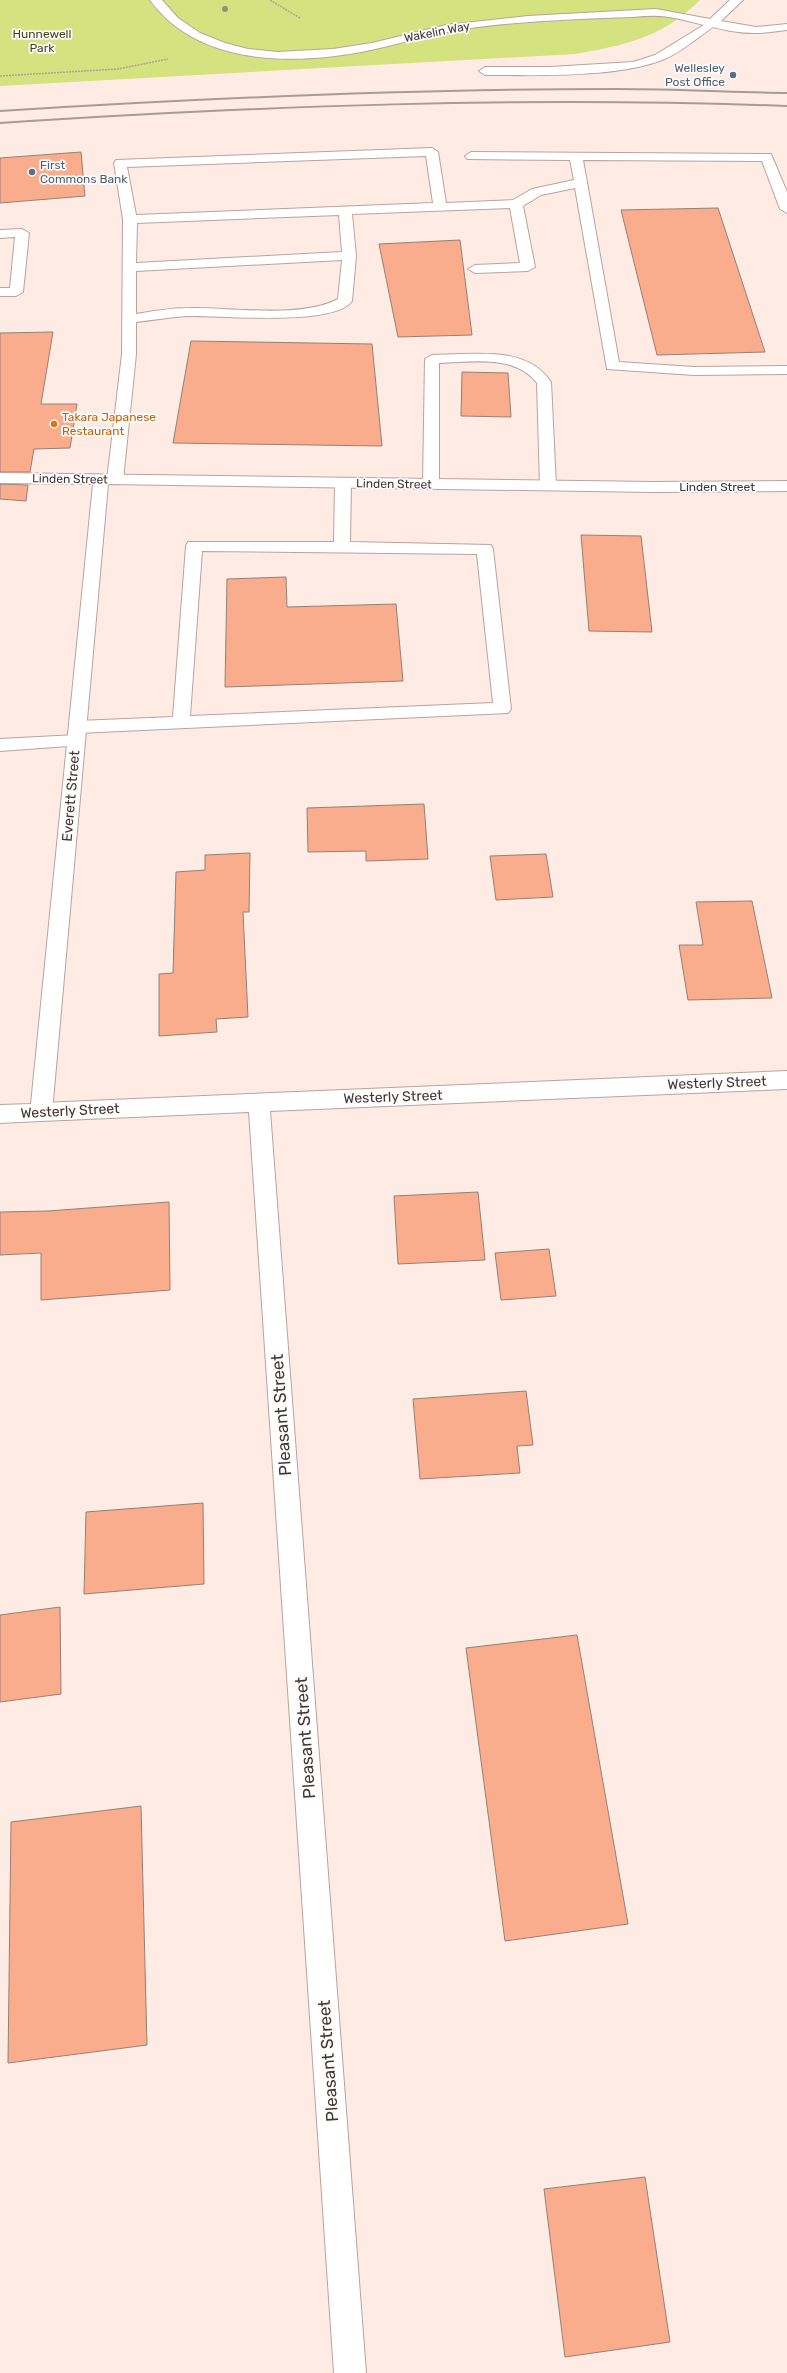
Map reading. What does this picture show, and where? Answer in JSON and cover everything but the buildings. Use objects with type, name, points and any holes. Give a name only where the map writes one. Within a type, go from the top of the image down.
[{"type":"street","name":"Wakelin Way","points":[[156,0],[165,14],[178,26],[193,35],[213,43],[252,52],[296,55],[357,49],[440,29],[552,17],[657,13],[756,30],[787,27]]},
{"type":"street","points":[[485,71],[550,71],[634,65],[658,57],[712,23],[737,0]]},
{"type":"street","name":"Everett Street","points":[[41,1112],[77,734],[108,480],[128,377],[130,319],[130,219],[120,163],[432,152],[440,207]]},
{"type":"street","points":[[471,156],[767,156],[787,209]]},
{"type":"street","points":[[576,156],[612,366],[694,370],[787,370]]},
{"type":"street","points":[[130,219],[516,204],[537,192],[580,183]]},
{"type":"street","points":[[475,269],[528,267],[516,204]]},
{"type":"street","points":[[130,319],[188,312],[293,312],[334,307],[345,301],[349,256],[345,211]]},
{"type":"street","points":[[0,234],[22,232],[16,292],[0,292]]},
{"type":"street","points":[[130,267],[349,256]]},
{"type":"street","points":[[431,484],[432,360],[498,359],[524,363],[540,375],[544,382],[548,486]]},
{"type":"street","name":"Linden Street","points":[[0,478],[548,486],[787,486]]},
{"type":"street","points":[[342,548],[343,483]]},
{"type":"street","points":[[0,745],[77,734],[181,723],[502,709],[485,549],[194,546],[181,723]]},
{"type":"street","name":"Westerly Street","points":[[0,1114],[787,1080]]},
{"type":"street","name":"Pleasant Street","points":[[259,1103],[350,2373]]},
{"type":"path","points":[[0,76],[118,69],[187,55],[213,43]]},
{"type":"green space","name":"Hunnewell Park","points":[[0,0],[700,0],[686,13],[671,23],[642,38],[627,43],[575,54],[0,86]]},
{"type":"railway","points":[[0,111],[231,98],[540,89],[638,89],[787,93]]},
{"type":"railway","points":[[0,123],[197,112],[393,104],[590,102],[787,106]]},
{"type":"place","name":"Wellesley Post Office","points":[[733,75]]},
{"type":"place","name":"First Commons Bank","points":[[32,172]]},
{"type":"place","name":"Takara Japanese Restaurant","points":[[54,424]]}]
